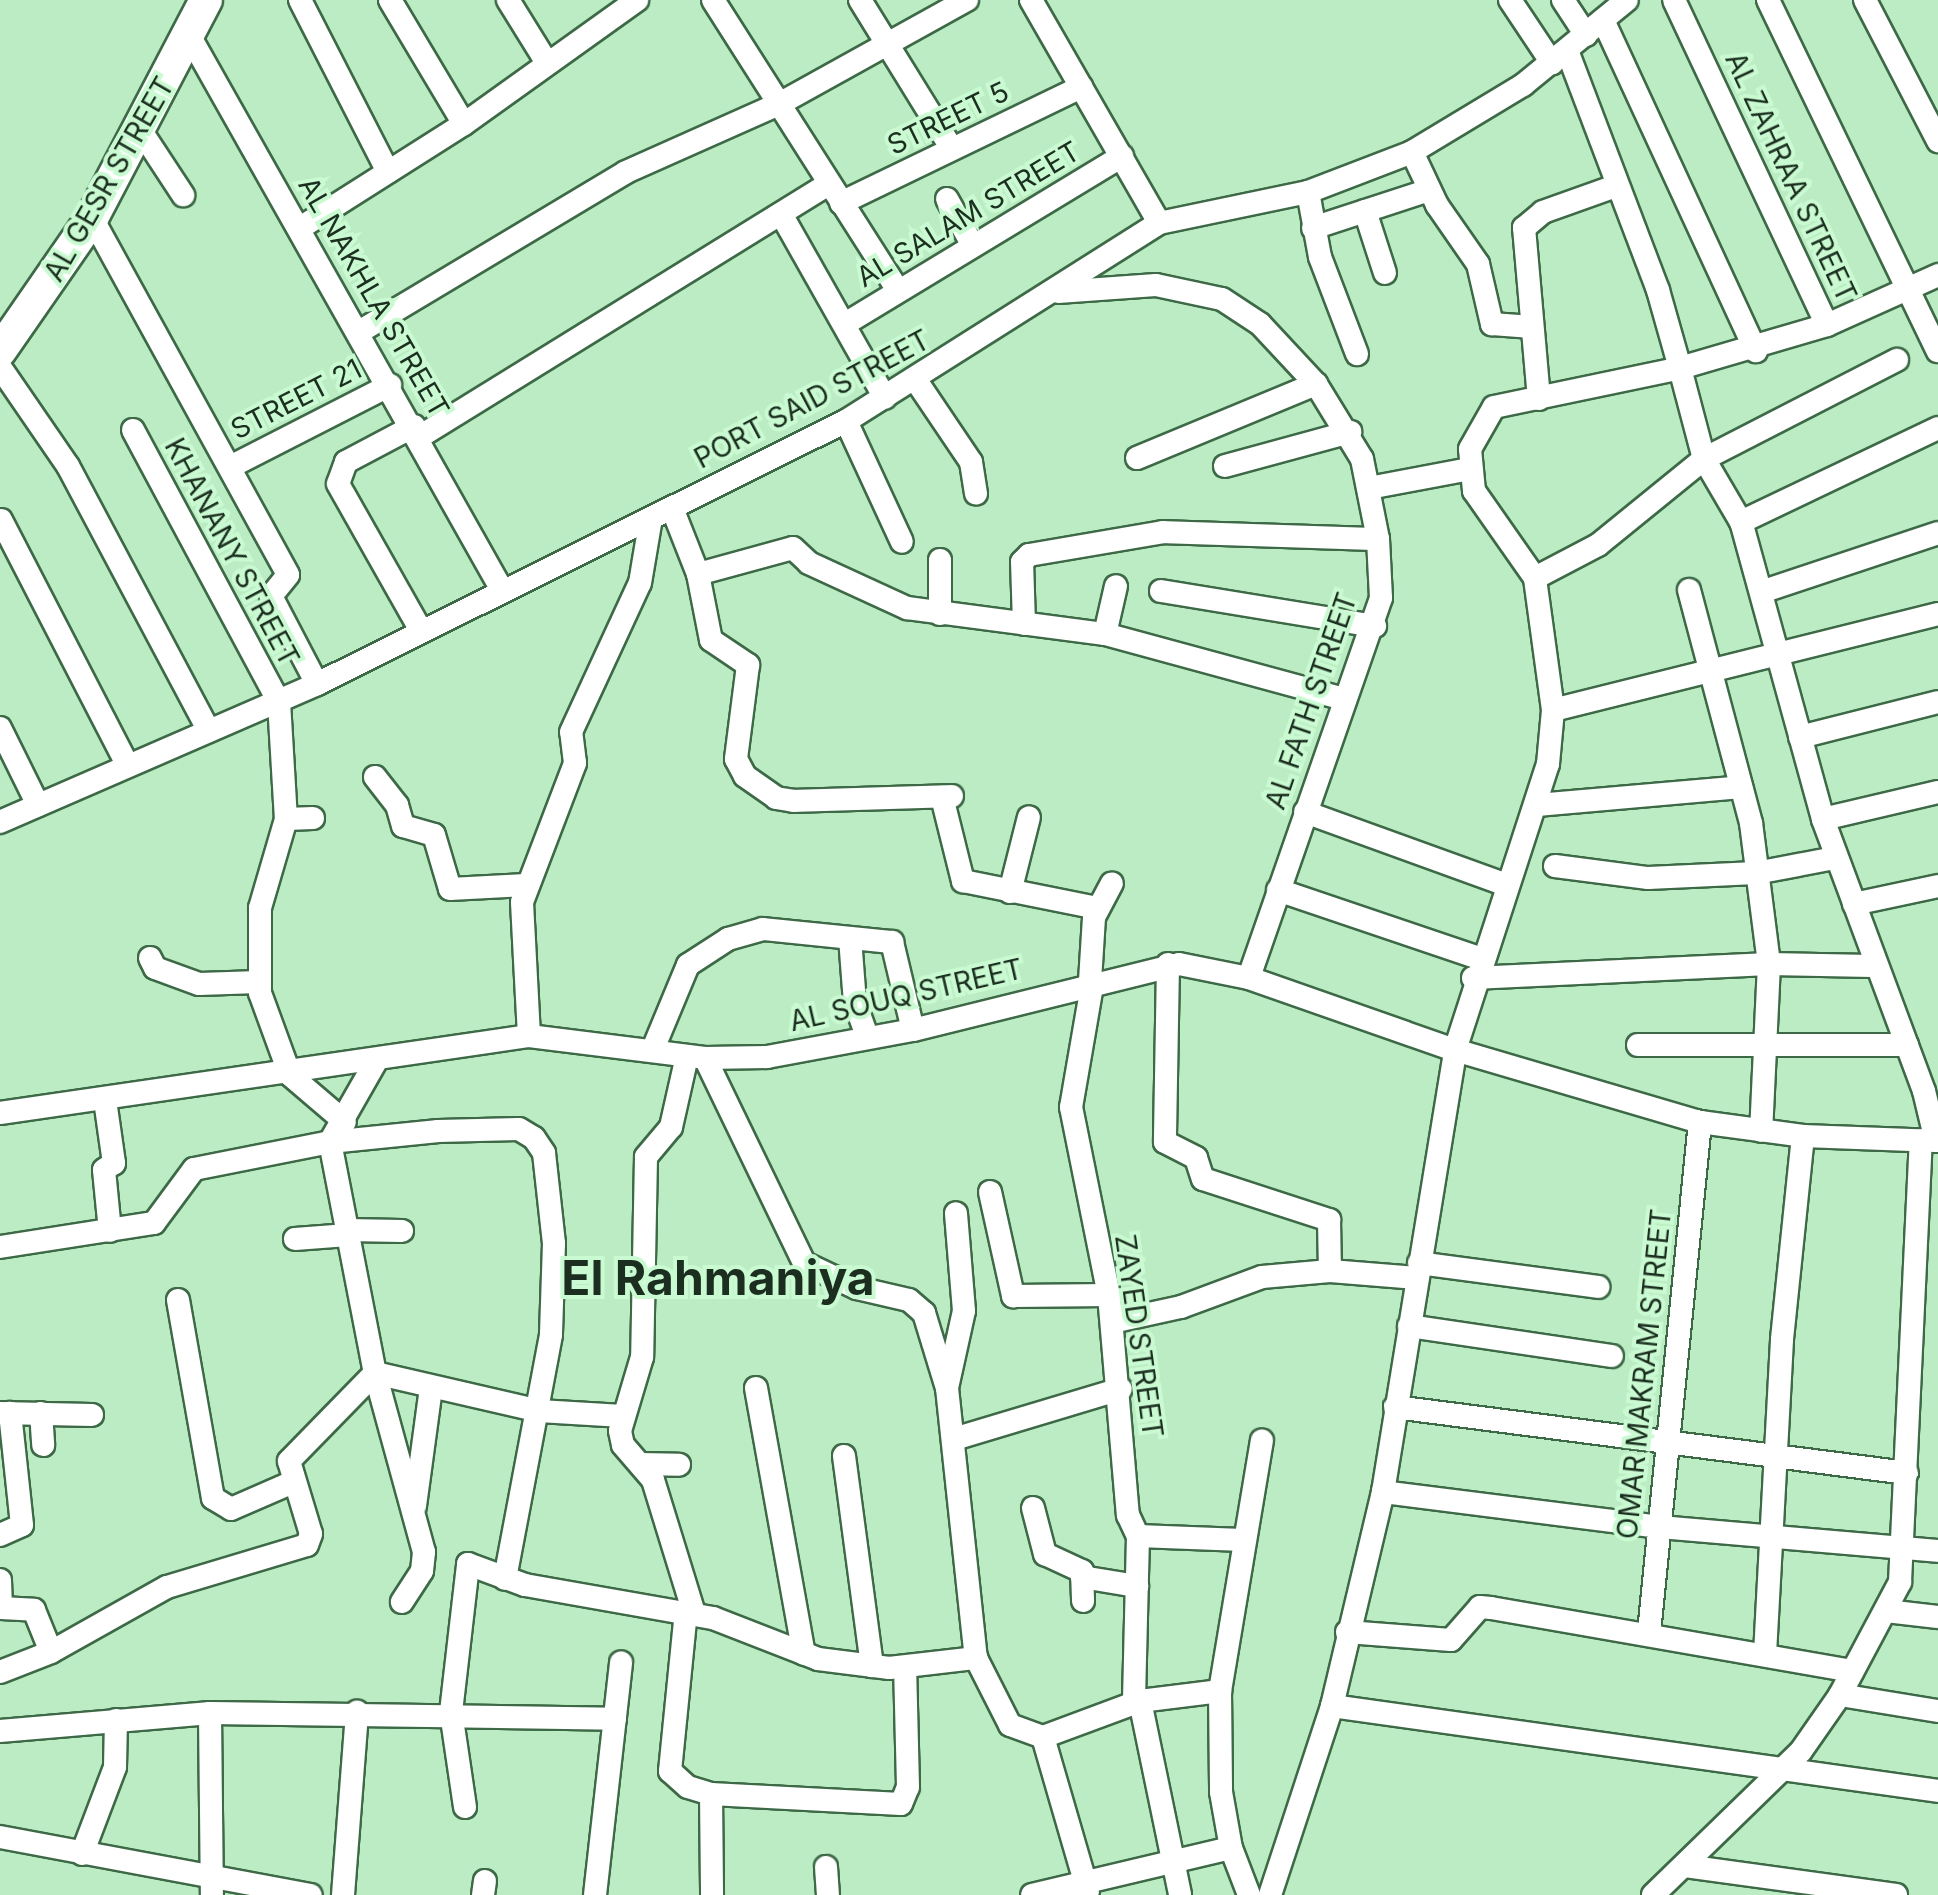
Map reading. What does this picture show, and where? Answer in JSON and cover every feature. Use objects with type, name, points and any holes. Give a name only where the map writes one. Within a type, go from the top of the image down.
[{"type":"street","name":"AL GESR STREET","points":[[0,350],[92,218],[142,131],[206,0]]},
{"type":"street","points":[[300,0],[388,172]]},
{"type":"street","points":[[390,0],[464,124]]},
{"type":"street","points":[[508,0],[548,63]]},
{"type":"street","points":[[300,228],[464,124],[548,63],[612,7],[637,0]]},
{"type":"street","points":[[713,0],[897,289]]},
{"type":"street","points":[[860,0],[952,150]]},
{"type":"street","points":[[359,332],[626,172],[779,104],[885,41],[966,0]]},
{"type":"street","points":[[1031,0],[1159,223]]},
{"type":"street","points":[[1510,0],[1559,57],[1616,186],[1680,368],[1704,458],[1741,522],[1764,591],[1777,655],[1822,819],[1872,966],[1906,1045],[1929,1079],[1932,1141],[1907,1473],[1906,1548],[1886,1611],[1840,1695],[1784,1770],[1653,1895]]},
{"type":"street","points":[[1563,0],[1594,28],[1756,351]]},
{"type":"street","name":"PORT SAID STREET","points":[[0,822],[317,684],[846,421],[1058,292],[1159,223],[1308,192],[1412,152],[1559,57],[1628,0]]},
{"type":"street","name":"AL ZAHRAA STREET","points":[[1674,0],[1828,326]]},
{"type":"street","points":[[1768,0],[1938,351]]},
{"type":"street","points":[[1865,0],[1938,140]]},
{"type":"street","name":"AL NAKHLA STREET","points":[[190,37],[390,385],[502,590]]},
{"type":"street","name":"STREET 5","points":[[421,631],[338,484],[346,462],[416,432],[781,214],[952,150],[1081,86]]},
{"type":"street","points":[[142,131],[182,196]]},
{"type":"street","points":[[1412,152],[1429,190],[1478,264],[1492,324],[1532,326]]},
{"type":"street","name":"AL SALAM STREET","points":[[845,324],[1122,156]]},
{"type":"street","points":[[1540,399],[1526,222],[1616,186]]},
{"type":"street","points":[[1313,228],[1429,190]]},
{"type":"street","points":[[1308,192],[1313,228],[1357,354]]},
{"type":"street","points":[[947,199],[972,244]]},
{"type":"street","points":[[1365,211],[1385,274]]},
{"type":"street","points":[[781,214],[885,398]]},
{"type":"street","points":[[92,218],[288,575],[272,596],[317,684]]},
{"type":"street","points":[[1270,1895],[1332,1706],[1382,1492],[1455,1050],[1476,968],[1504,884],[1537,805],[1553,710],[1535,578],[1486,511],[1470,469],[1476,432],[1494,407],[1756,351],[1828,326],[1938,275]]},
{"type":"street","name":"AL FATH STREET","points":[[1058,292],[1156,285],[1200,291],[1260,324],[1316,384],[1350,432],[1369,488],[1378,540],[1381,598],[1249,978]]},
{"type":"street","points":[[1535,578],[1598,545],[1704,458],[1896,360]]},
{"type":"street","points":[[0,367],[68,466],[208,731]]},
{"type":"street","points":[[915,380],[971,462],[976,494]]},
{"type":"street","points":[[1137,458],[1316,384]]},
{"type":"street","name":"STREET 21","points":[[230,467],[390,385]]},
{"type":"street","points":[[846,421],[902,542]]},
{"type":"street","points":[[1741,522],[1938,428]]},
{"type":"street","name":"KHANANY STREET","points":[[133,430],[279,702]]},
{"type":"street","points":[[1226,466],[1350,432]]},
{"type":"street","points":[[1369,488],[1470,469]]},
{"type":"street","points":[[661,513],[698,574],[711,640],[748,665],[736,759],[758,790],[794,800],[947,796],[959,876],[968,884],[1096,908],[1112,883]]},
{"type":"street","points":[[529,1036],[520,920],[526,886],[575,763],[572,732],[637,591],[661,513]]},
{"type":"street","points":[[2,520],[128,764]]},
{"type":"street","points":[[1024,624],[1022,562],[1029,555],[1164,532],[1378,540]]},
{"type":"street","points":[[1764,591],[1938,533]]},
{"type":"street","points":[[698,574],[794,548],[876,596],[940,614],[1104,634],[1346,700]]},
{"type":"street","points":[[940,560],[940,614]]},
{"type":"street","points":[[1104,634],[1116,586]]},
{"type":"street","points":[[1689,590],[1741,786],[1769,964],[1770,1048],[1762,1131]]},
{"type":"street","points":[[1161,591],[1374,626]]},
{"type":"street","points":[[1553,710],[1711,674],[1938,614]]},
{"type":"street","points":[[279,702],[286,819],[260,908],[259,982],[290,1075],[345,1122]]},
{"type":"street","points":[[1800,737],[1938,702]]},
{"type":"street","points":[[0,728],[38,805]]},
{"type":"street","points":[[375,777],[398,805],[404,826],[434,835],[450,889],[526,886]]},
{"type":"street","points":[[1537,805],[1741,786]]},
{"type":"street","points":[[1822,819],[1938,792]]},
{"type":"street","points":[[1305,812],[1504,884]]},
{"type":"street","points":[[1010,892],[1029,817]]},
{"type":"street","points":[[286,819],[314,818]]},
{"type":"street","points":[[1555,866],[1648,878],[1756,873],[1835,858]]},
{"type":"street","points":[[1854,904],[1938,886]]},
{"type":"street","points":[[1278,890],[1476,968],[1872,966]]},
{"type":"street","name":"ZAYED STREET","points":[[1096,908],[1092,980],[1071,1106],[1108,1295],[1121,1389],[1128,1515],[1138,1536],[1137,1702],[1180,1895]]},
{"type":"street","points":[[653,1049],[678,978],[700,953],[763,928],[894,944],[913,1030]]},
{"type":"street","points":[[850,938],[854,1003],[868,1038]]},
{"type":"street","points":[[150,958],[155,968],[199,984],[259,982]]},
{"type":"street","points":[[1168,964],[1164,1141],[1196,1158],[1203,1179],[1329,1220],[1330,1271]]},
{"type":"street","name":"AL SOUQ STREET","points":[[0,1113],[375,1063],[529,1036],[696,1057],[767,1058],[913,1030],[1092,980],[1168,964],[1249,978],[1455,1050],[1700,1122],[1803,1136],[1932,1141]]},
{"type":"street","points":[[1638,1045],[1906,1045]]},
{"type":"street","points":[[696,1057],[804,1263],[857,1288],[909,1300],[924,1313],[947,1388],[976,1658],[1010,1725],[1043,1737],[1137,1702],[1220,1690]]},
{"type":"street","points":[[696,1057],[672,1127],[646,1156],[642,1357],[624,1416],[624,1445],[653,1480],[690,1612],[670,1772],[711,1794],[901,1804],[908,1786],[905,1667]]},
{"type":"street","points":[[375,1063],[345,1122],[330,1142],[376,1374],[424,1552],[422,1571],[402,1602]]},
{"type":"street","points":[[105,1100],[114,1162],[104,1171],[110,1231]]},
{"type":"street","name":"OMAR MAKRAM STREET","points":[[1650,1633],[1665,1444],[1700,1122]]},
{"type":"street","points":[[0,1247],[162,1219],[190,1171],[330,1142],[502,1128],[534,1138],[544,1153],[554,1243],[551,1335],[540,1411],[505,1579]]},
{"type":"street","points":[[1765,1654],[1776,1536],[1775,1457],[1803,1136]]},
{"type":"street","points":[[990,1192],[1012,1296],[1108,1295]]},
{"type":"street","points":[[947,1388],[964,1311],[956,1213]]},
{"type":"street","points":[[294,1239],[402,1230]]},
{"type":"street","points":[[1112,1322],[1181,1307],[1262,1277],[1330,1271],[1418,1270],[1598,1286]]},
{"type":"street","points":[[178,1300],[213,1498],[231,1509],[291,1475]]},
{"type":"street","points":[[1409,1326],[1612,1356]]},
{"type":"street","points":[[376,1374],[540,1411],[624,1416]]},
{"type":"street","points":[[0,1672],[51,1652],[167,1588],[300,1549],[311,1534],[291,1475],[293,1454],[376,1374]]},
{"type":"street","points":[[414,1519],[431,1387]]},
{"type":"street","points":[[756,1388],[804,1654]]},
{"type":"street","points":[[954,1439],[1121,1389]]},
{"type":"street","points":[[1395,1407],[1907,1473]]},
{"type":"street","points":[[0,1535],[22,1525],[5,1413],[92,1415]]},
{"type":"street","points":[[40,1414],[43,1445]]},
{"type":"street","points":[[1249,1895],[1230,1848],[1216,1735],[1243,1540],[1262,1440]]},
{"type":"street","points":[[844,1456],[872,1666]]},
{"type":"street","points":[[640,1464],[679,1465]]},
{"type":"street","points":[[1382,1492],[1658,1527],[1938,1551]]},
{"type":"street","points":[[1033,1508],[1045,1554],[1080,1570],[1082,1589],[1137,1586]]},
{"type":"street","points":[[1138,1536],[1243,1540]]},
{"type":"street","points":[[464,1807],[451,1712],[468,1564],[505,1579],[690,1612],[804,1654],[872,1666],[905,1667],[976,1658]]},
{"type":"street","points":[[0,1580],[2,1608],[34,1610],[51,1652]]},
{"type":"street","points":[[1347,1632],[1452,1640],[1480,1607],[1650,1633],[1853,1671]]},
{"type":"street","points":[[1886,1611],[1938,1617]]},
{"type":"street","points":[[595,1895],[621,1662]]},
{"type":"street","points":[[1840,1695],[1938,1711]]},
{"type":"street","points":[[1332,1706],[1938,1792]]},
{"type":"street","points":[[344,1895],[357,1712]]},
{"type":"street","points":[[0,1731],[210,1713],[451,1712],[615,1720]]},
{"type":"street","points":[[210,1713],[212,1886]]},
{"type":"street","points":[[82,1854],[114,1767],[116,1720]]},
{"type":"street","points":[[1043,1737],[1087,1888]]},
{"type":"street","points":[[711,1794],[712,1895]]},
{"type":"street","points":[[0,1837],[212,1886],[310,1895]]},
{"type":"street","points":[[1032,1895],[1087,1888],[1171,1858],[1230,1848]]},
{"type":"street","points":[[826,1866],[828,1895]]},
{"type":"street","points":[[1685,1866],[1896,1895]]},
{"type":"district","name":"El Rahmaniya","points":[[718,1278]]}]
